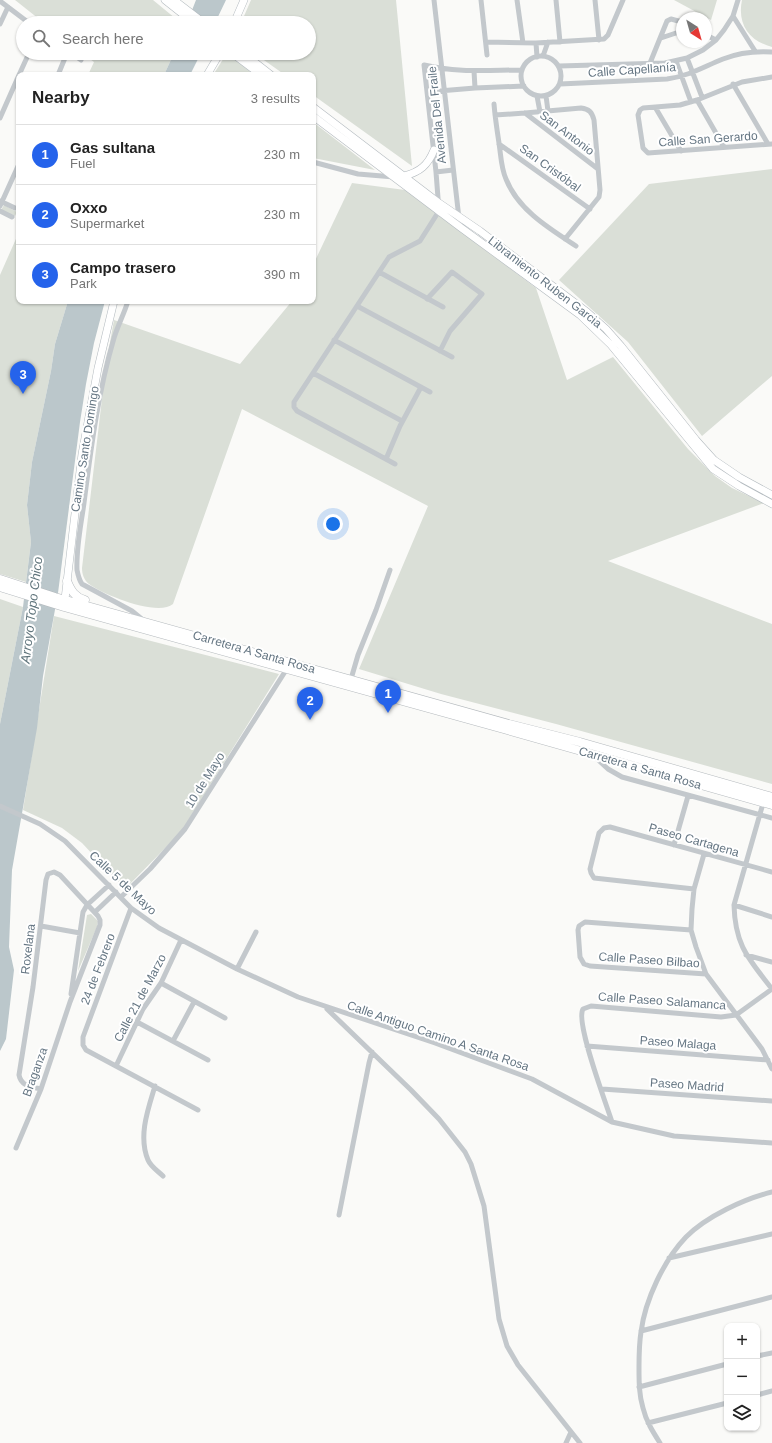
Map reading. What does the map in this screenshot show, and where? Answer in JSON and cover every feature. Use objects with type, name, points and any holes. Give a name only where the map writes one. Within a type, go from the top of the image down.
[{"type":"main road","name":"Carretera A Santa Rosa","points":[[0,579],[18,589]]},
{"type":"main road","points":[[67,581],[72,592],[77,597],[102,606],[109,611]]},
{"type":"main road","name":"Carretera A Santa Rosa","points":[[0,587],[18,589],[508,727]]},
{"type":"main road","name":"Carretera A Santa Rosa","points":[[55,600],[64,599],[109,611],[289,666],[351,679],[508,727]]},
{"type":"main road","name":"Carretera a Santa Rosa","points":[[508,727],[592,754],[767,798]]},
{"type":"main road","name":"Carretera a Santa Rosa","points":[[508,727],[580,742],[767,798],[772,805]]},
{"type":"street","points":[[165,0],[191,16]]},
{"type":"street","points":[[174,0],[187,14]]},
{"type":"street","points":[[237,16],[244,0]]},
{"type":"street","name":"Avenida Del Fraile","points":[[434,0],[460,227]]},
{"type":"street","points":[[481,0],[487,55]]},
{"type":"street","points":[[517,0],[523,43]]},
{"type":"street","points":[[556,0],[560,42]]},
{"type":"street","points":[[595,0],[599,40]]},
{"type":"street","points":[[486,42],[536,43],[604,39],[608,34],[624,0]]},
{"type":"street","points":[[559,66],[650,63],[676,61],[687,58],[703,50],[716,40],[733,16],[738,0]]},
{"type":"street","points":[[0,1],[20,16]]},
{"type":"street","points":[[0,24],[8,7]]},
{"type":"street","points":[[733,16],[755,51]]},
{"type":"street","points":[[650,63],[669,19],[676,20]]},
{"type":"street","points":[[661,38],[676,33]]},
{"type":"street","points":[[712,38],[716,40]]},
{"type":"street","points":[[543,56],[548,42]]},
{"type":"street","points":[[536,43],[537,57]]},
{"type":"street","name":"Calle Capellanía","points":[[560,84],[653,80],[682,77],[724,59],[755,51],[772,52]]},
{"type":"street","points":[[543,56],[549,58],[559,66],[561,72],[560,84],[557,89],[546,96],[537,96],[532,94],[524,86],[521,76],[522,70],[526,64],[537,57],[543,56]]},
{"type":"street","points":[[687,58],[702,97]]},
{"type":"street","points":[[20,72],[26,60]]},
{"type":"street","points":[[59,72],[64,60]]},
{"type":"street","points":[[209,72],[216,60]]},
{"type":"street","points":[[241,60],[257,72]]},
{"type":"street","points":[[252,60],[268,72]]},
{"type":"street","points":[[676,61],[691,102]]},
{"type":"street","name":"Avenida Del Fraile","points":[[439,211],[434,150],[424,65],[442,69]]},
{"type":"street","points":[[442,69],[474,71],[522,70]]},
{"type":"street","points":[[474,71],[475,88]]},
{"type":"street","points":[[681,150],[655,107],[680,105],[697,100],[733,84],[772,77]]},
{"type":"street","points":[[0,118],[16,82]]},
{"type":"street","points":[[733,84],[770,144]]},
{"type":"street","points":[[427,92],[524,86]]},
{"type":"street","points":[[537,96],[540,112]]},
{"type":"street","points":[[546,96],[548,111]]},
{"type":"street","points":[[697,100],[724,147]]},
{"type":"street","points":[[494,104],[501,165],[505,178],[516,198],[539,220],[576,246]]},
{"type":"street","name":"Calle San Gerardo","points":[[655,107],[643,108],[640,110],[638,115],[642,143],[646,152],[651,153],[770,144]]},
{"type":"street","points":[[495,115],[525,114],[581,108],[589,110],[592,113],[594,120],[600,190],[599,197],[565,239]]},
{"type":"street","name":"Libramiento Ruben Garcia","points":[[316,109],[592,316],[621,346],[696,440],[714,460],[739,477],[772,495]]},
{"type":"street","name":"San Antonio","points":[[525,114],[598,169]]},
{"type":"street","name":"Libramiento Ruben Garcia","points":[[316,118],[585,319],[611,345],[713,468],[739,486],[772,504]]},
{"type":"street","name":"San Cristóbal","points":[[499,144],[590,209]]},
{"type":"street","points":[[404,176],[417,172],[426,165],[434,150]]},
{"type":"street","points":[[316,163],[358,174],[394,177]]},
{"type":"street","points":[[15,208],[1,203],[16,170]]},
{"type":"street","points":[[436,172],[453,170]]},
{"type":"street","points":[[0,211],[12,217]]},
{"type":"street","points":[[395,464],[297,411],[294,407],[294,402],[389,257],[420,241],[439,211]]},
{"type":"street","points":[[379,272],[443,308]]},
{"type":"street","points":[[427,299],[452,272],[482,294],[450,332],[440,351]]},
{"type":"street","name":"Camino Santo Domingo","points":[[64,599],[82,454],[98,368],[113,304]]},
{"type":"street","points":[[127,304],[114,337],[102,383],[88,470],[77,555],[77,570],[82,584],[132,611],[144,621]]},
{"type":"street","points":[[357,306],[452,357]]},
{"type":"street","points":[[334,340],[430,392]]},
{"type":"street","points":[[312,373],[402,421]]},
{"type":"street","points":[[386,459],[402,421],[421,387]]},
{"type":"street","points":[[351,679],[358,655],[390,570]]},
{"type":"street","name":"10 de Mayo","points":[[121,898],[155,864],[185,829],[289,666]]},
{"type":"street","points":[[592,754],[608,769],[622,777],[772,818]]},
{"type":"street","points":[[674,845],[688,796]]},
{"type":"street","points":[[767,798],[760,815],[734,905],[736,931],[740,943],[746,955],[772,989]]},
{"type":"street","name":"Calle 5 de Mayo","points":[[0,806],[40,824],[65,841],[131,908],[159,928],[237,969],[298,997],[325,1007]]},
{"type":"street","name":"Paseo Cartagena","points":[[694,889],[594,878],[590,869],[599,833],[604,828],[610,827],[772,872]]},
{"type":"street","points":[[704,854],[694,889],[690,930],[706,974],[762,1049],[772,1069]]},
{"type":"street","name":"Roxelana","points":[[41,1088],[27,1086],[22,1083],[19,1075],[33,987],[48,874],[54,872],[60,875],[95,912],[100,918],[101,923]]},
{"type":"street","points":[[87,905],[109,885]]},
{"type":"street","points":[[95,912],[116,892]]},
{"type":"street","name":"Braganza","points":[[70,1002],[80,933],[84,912],[87,905]]},
{"type":"street","points":[[734,905],[772,917]]},
{"type":"street","name":"24 de Febrero","points":[[116,1066],[86,1050],[83,1045],[83,1037],[131,908]]},
{"type":"street","name":"Calle Paseo Bilbao","points":[[690,930],[590,922],[582,923],[578,930],[580,957],[584,964],[590,966],[706,974]]},
{"type":"street","name":"Braganza","points":[[16,1148],[41,1088],[70,1002],[101,923]]},
{"type":"street","points":[[41,926],[80,933]]},
{"type":"street","points":[[237,969],[256,932]]},
{"type":"street","name":"Calle 21 de Marzo","points":[[116,1066],[143,1009],[161,983],[181,940]]},
{"type":"street","points":[[746,955],[772,962]]},
{"type":"street","points":[[161,983],[225,1018]]},
{"type":"street","name":"Calle Paseo Salamanca","points":[[587,1046],[581,1016],[583,1009],[591,1006],[721,1017],[736,1014],[772,989]]},
{"type":"street","points":[[173,1041],[194,1002]]},
{"type":"street","points":[[325,1007],[439,1119],[465,1152],[476,1177],[484,1206],[499,1319],[507,1346],[518,1365],[580,1443]]},
{"type":"street","name":"Calle Antiguo Camino A Santa Rosa","points":[[325,1007],[435,1043],[532,1079],[612,1122],[674,1136],[772,1143]]},
{"type":"street","points":[[137,1022],[208,1060]]},
{"type":"street","points":[[587,1046],[612,1122]]},
{"type":"street","name":"Paseo Malaga","points":[[587,1046],[768,1060]]},
{"type":"street","points":[[339,1215],[372,1052]]},
{"type":"street","points":[[116,1066],[198,1110]]},
{"type":"street","points":[[155,1086],[144,1124],[145,1143],[148,1160],[163,1176]]},
{"type":"street","name":"Paseo Madrid","points":[[602,1089],[772,1100]]},
{"type":"street","points":[[660,1443],[648,1423],[642,1407],[639,1387],[641,1331],[650,1300],[669,1258],[688,1235],[720,1212],[758,1196],[772,1192]]},
{"type":"street","points":[[669,1258],[772,1234]]},
{"type":"street","points":[[641,1331],[772,1297]]},
{"type":"street","points":[[760,1355],[772,1352]]},
{"type":"street","points":[[639,1387],[724,1365]]},
{"type":"street","points":[[760,1394],[772,1391]]},
{"type":"street","points":[[648,1423],[724,1404]]},
{"type":"street","points":[[566,1443],[571,1432]]},
{"type":"shaded area","points":[[15,0],[153,0],[172,16],[35,16]]},
{"type":"shaded area","points":[[251,0],[396,0],[412,166],[316,97],[316,72],[281,72],[264,60],[316,60],[316,16],[244,16]]},
{"type":"shaded area","points":[[674,0],[717,0],[712,17],[712,12],[696,12]]},
{"type":"shaded area","points":[[742,0],[772,0],[772,47],[757,40],[746,30],[741,17]]},
{"type":"shaded area","points":[[91,60],[171,60],[165,72],[89,72],[94,62]]},
{"type":"shaded area","points":[[223,60],[236,60],[250,72],[215,72]]},
{"type":"shaded area","points":[[316,124],[375,170],[316,159]]},
{"type":"shaded area","points":[[772,169],[772,376],[702,436],[628,342],[559,280],[649,184]]},
{"type":"shaded area","points":[[352,183],[405,190],[536,288],[567,380],[613,357],[688,449],[715,476],[732,488],[764,503],[608,561],[772,624],[772,784],[556,724],[441,694],[359,669],[428,506],[242,409],[173,604],[166,607],[156,608],[131,603],[106,594],[96,589],[86,581],[82,568],[106,365],[114,320],[240,364],[290,304],[316,304],[316,259]]},
{"type":"shaded area","points":[[4,205],[16,211],[16,214],[15,216],[1,210]]},
{"type":"shaded area","points":[[16,239],[16,304],[67,304],[55,344],[51,371],[32,462],[27,505],[31,542],[26,582],[0,574],[0,275]]},
{"type":"shaded area","points":[[0,599],[23,607],[0,724]]},
{"type":"shaded area","points":[[54,616],[279,674],[181,832],[125,889],[82,843],[62,828],[23,810]]},
{"type":"shaded area","points":[[91,914],[98,921],[97,927],[78,971],[87,915]]},
{"type":"water","points":[[196,0],[226,0],[218,16],[190,16]]},
{"type":"water","points":[[171,60],[198,60],[192,72],[165,72]]},
{"type":"water","name":"Arroyo Topo Chico","points":[[67,304],[104,304],[94,343],[86,384],[58,593],[43,676],[37,728],[12,870],[9,947],[14,970],[6,1039],[0,1051],[0,724],[23,607],[31,542],[27,505],[32,462],[51,371],[55,344]]},
{"type":"place","name":"Campo trasero","points":[[23,394]]},
{"type":"place","name":"Gas sultana","points":[[388,713]]},
{"type":"place","name":"Oxxo","points":[[310,720]]}]
